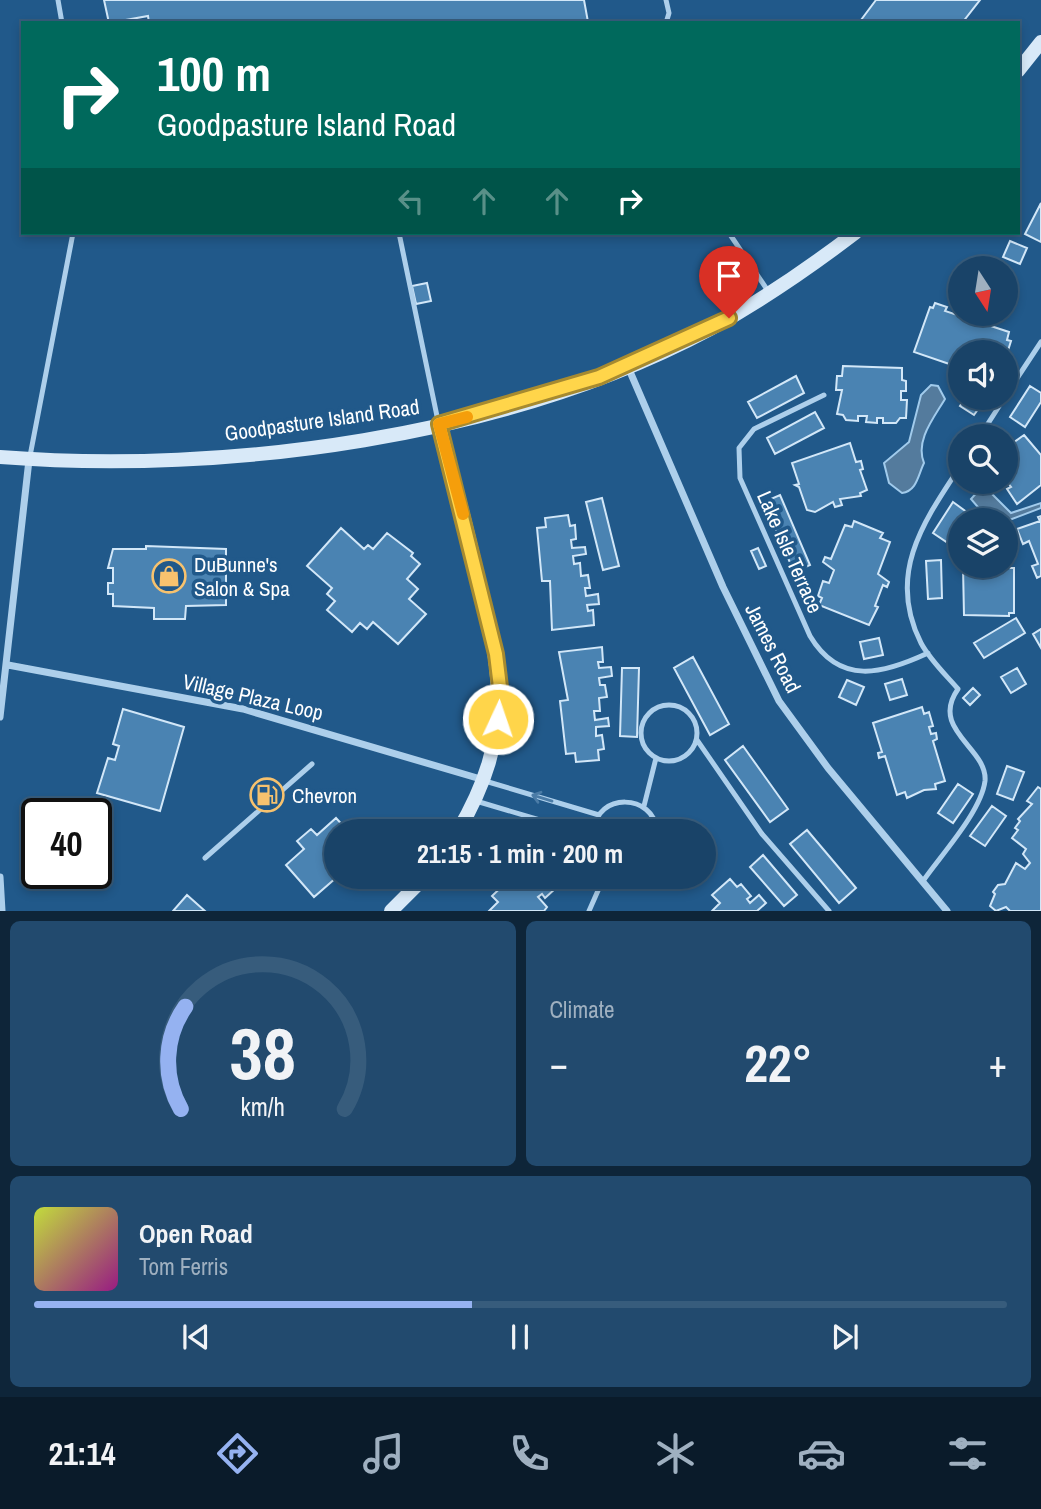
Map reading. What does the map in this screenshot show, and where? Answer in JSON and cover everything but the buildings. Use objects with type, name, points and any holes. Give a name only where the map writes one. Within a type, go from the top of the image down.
[{"type":"main road","points":[[1020,68],[1041,42]]},
{"type":"main road","name":"Goodpasture Island Road","points":[[0,457],[29,460],[158,460],[266,452],[355,441],[439,424],[545,395],[628,366],[708,330],[769,294],[852,235]]},
{"type":"main road","points":[[439,424],[497,665],[499,705],[485,781],[465,819]]},
{"type":"main road","points":[[391,911],[413,889]]},
{"type":"street","name":"James Road","points":[[628,366],[723,587],[779,701],[828,768],[947,911]]},
{"type":"street","points":[[0,717],[8,665],[29,460]]},
{"type":"street","name":"Village Plaza Loop","points":[[8,665],[246,710],[485,781]]},
{"type":"street","points":[[0,877],[2,911]]},
{"type":"lane","points":[[58,0],[62,21]]},
{"type":"lane","points":[[666,0],[669,13],[667,21]]},
{"type":"lane","points":[[29,460],[73,235]]},
{"type":"lane","points":[[399,235],[439,424]]},
{"type":"lane","points":[[730,235],[769,294]]},
{"type":"lane","points":[[1018,376],[1041,342]]},
{"type":"lane","name":"Lake Isle Terrace","points":[[824,395],[754,429],[745,437],[738,454],[742,484],[810,636],[827,658],[848,669],[873,672],[897,667],[928,653]]},
{"type":"lane","points":[[923,881],[974,809],[985,775],[952,720],[952,701],[958,690],[928,653],[915,628],[908,597],[911,557],[920,527],[948,484]]},
{"type":"lane","points":[[672,704],[690,713],[698,730],[697,740],[684,757],[675,761],[656,758],[648,752],[641,733],[647,715],[655,708],[672,704]]},
{"type":"lane","points":[[697,740],[762,834],[829,911]]},
{"type":"lane","points":[[644,806],[656,758]]},
{"type":"lane","points":[[205,858],[312,764]]},
{"type":"lane","points":[[485,781],[599,815]]},
{"type":"lane","points":[[476,801],[537,819]]},
{"type":"lane","points":[[598,819],[599,815],[617,802],[634,802],[644,806],[653,819]]},
{"type":"lane","points":[[589,911],[599,889]]},
{"type":"water","points":[[931,385],[938,386],[945,399],[924,438],[924,463],[916,482],[911,489],[902,493],[889,483],[884,463],[909,442],[921,395]]},
{"type":"water","points":[[976,494],[992,494],[1006,508],[979,508],[971,499]]},
{"type":"water","points":[[1041,503],[1041,508],[1018,517],[1018,511]]},
{"type":"slow traffic","points":[[463,514],[439,424],[467,417]]},
{"type":"place","name":"DuBunne's Salon & Spa","points":[[169,576]]},
{"type":"place","name":"Chevron","points":[[267,795]]},
{"type":"route","points":[[498,719],[500,687],[496,654],[439,424],[599,377],[708,330],[729,318]]}]
